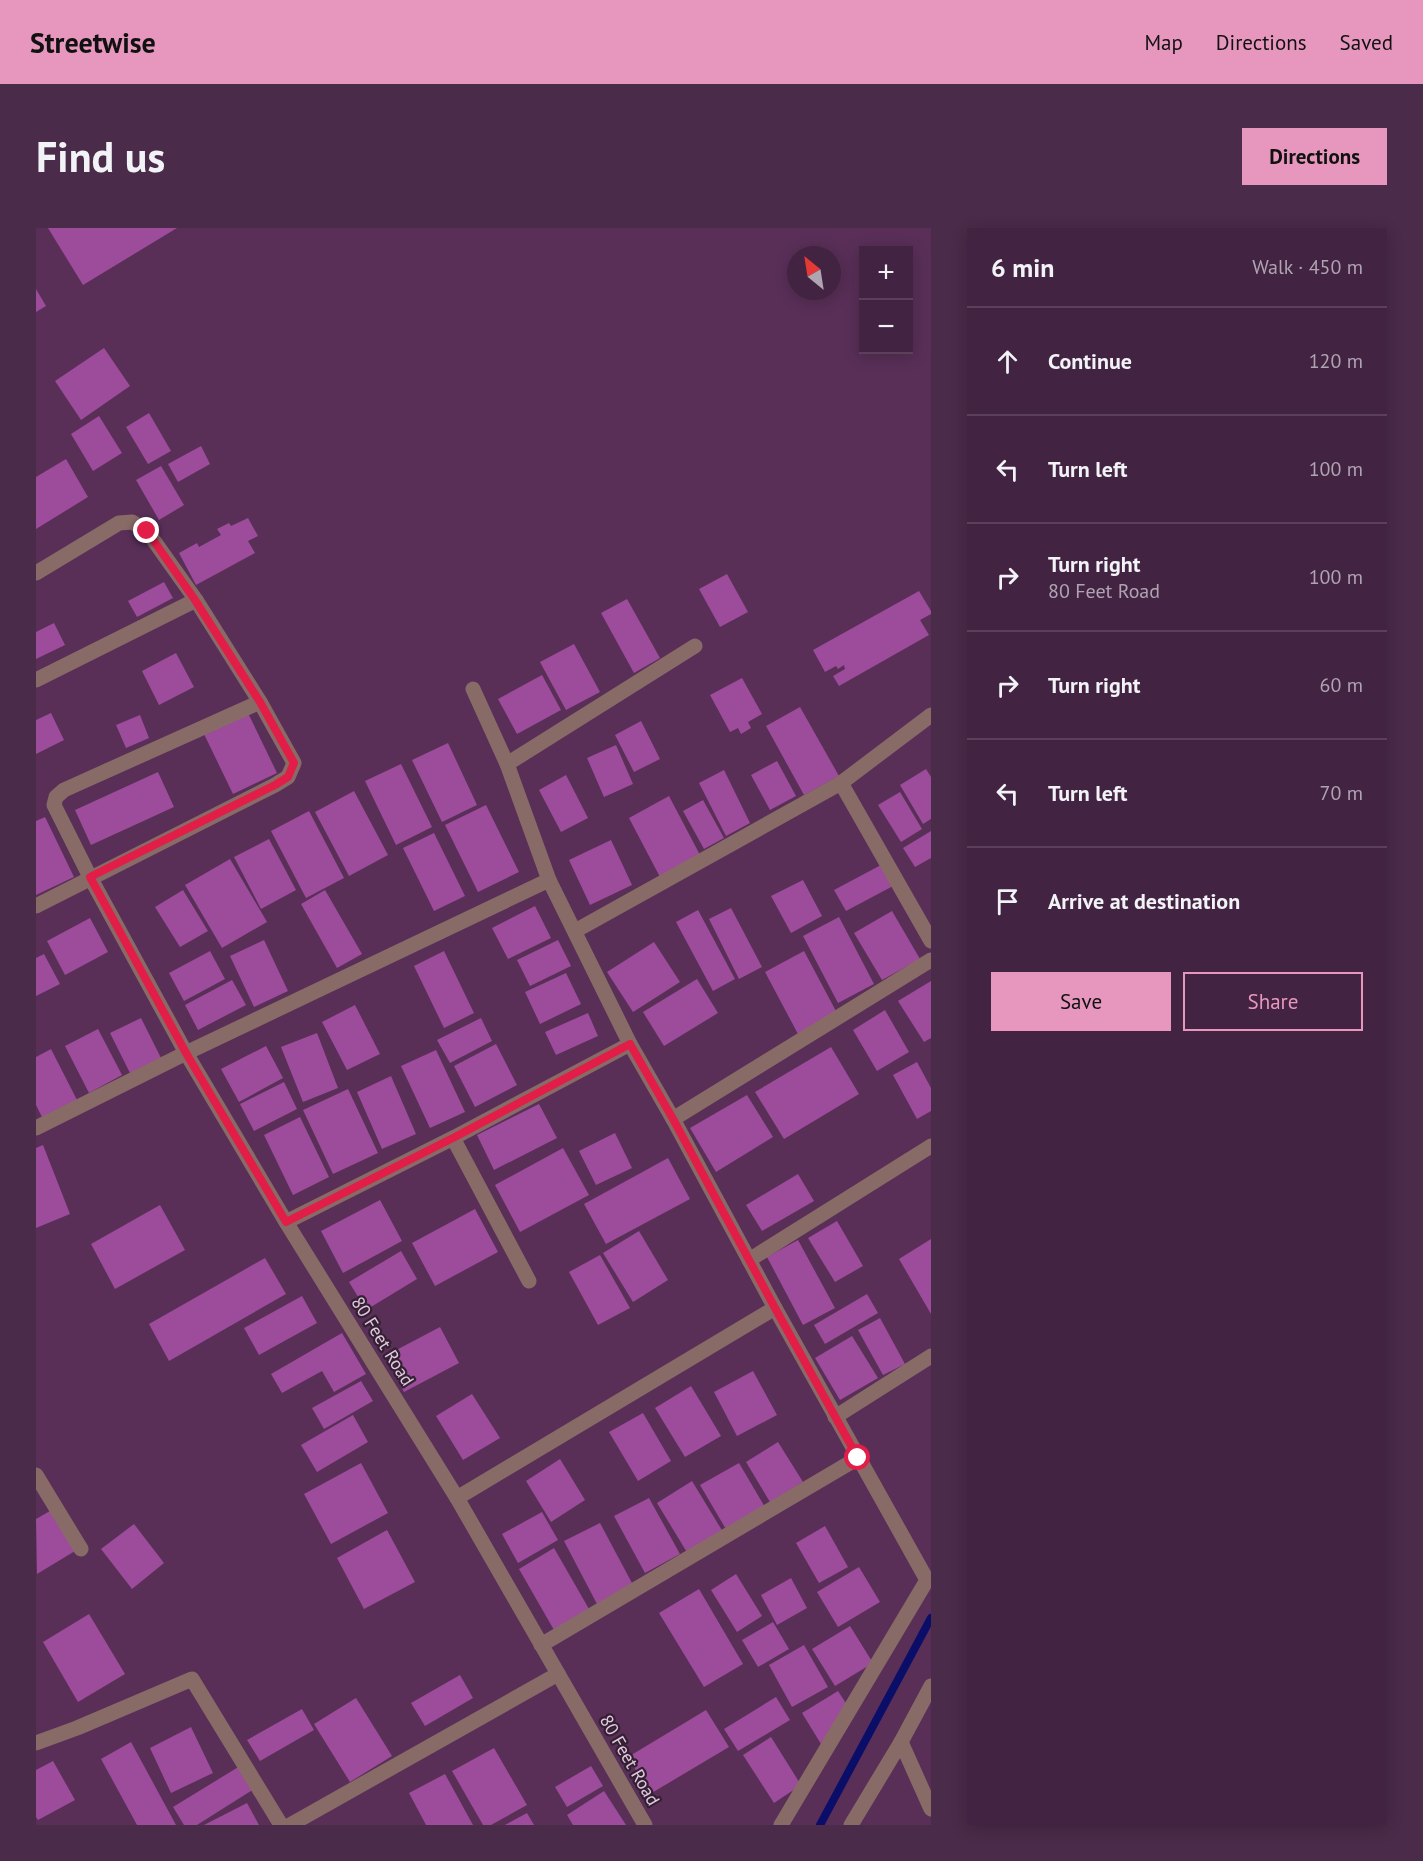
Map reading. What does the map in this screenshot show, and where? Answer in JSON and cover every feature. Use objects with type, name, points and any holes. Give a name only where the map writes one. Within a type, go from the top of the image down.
[{"type":"street","points":[[36,573],[119,524],[132,522],[147,531],[195,600],[260,702],[294,763],[288,777],[36,906]]},
{"type":"street","points":[[36,680],[195,600]]},
{"type":"street","points":[[507,764],[695,646]]},
{"type":"street","points":[[473,689],[507,764],[549,880],[630,1044],[858,1458],[930,1581],[781,1825]]},
{"type":"street","name":"80 Feet Road","points":[[260,702],[64,790],[56,797],[54,805],[90,877],[186,1053],[286,1222],[457,1498],[645,1825]]},
{"type":"street","points":[[575,931],[840,783],[931,715]]},
{"type":"street","points":[[840,783],[931,941]]},
{"type":"street","points":[[36,1128],[186,1053],[549,880]]},
{"type":"street","points":[[673,1119],[931,960]]},
{"type":"street","points":[[286,1222],[453,1138],[630,1044]]},
{"type":"street","points":[[453,1138],[529,1281]]},
{"type":"street","points":[[749,1260],[931,1146]]},
{"type":"street","points":[[457,1498],[775,1308]]},
{"type":"street","points":[[836,1417],[931,1356]]},
{"type":"street","points":[[541,1645],[858,1458]]},
{"type":"street","points":[[36,1475],[81,1549]]},
{"type":"street","points":[[290,1825],[558,1674]]},
{"type":"street","points":[[36,1743],[192,1679],[280,1825]]},
{"type":"street","points":[[851,1825],[901,1742],[931,1686]]},
{"type":"street","points":[[901,1742],[931,1809]]},
{"type":"building","points":[[48,228],[177,228],[83,285]]},
{"type":"building","points":[[36,289],[46,306],[36,312]]},
{"type":"building","points":[[104,348],[130,386],[81,420],[55,381]]},
{"type":"building","points":[[149,413],[171,451],[148,464],[126,427]]},
{"type":"building","points":[[99,416],[122,453],[93,471],[71,434]]},
{"type":"building","points":[[201,446],[210,464],[178,482],[168,464]]},
{"type":"building","points":[[66,459],[88,497],[36,529],[36,477]]},
{"type":"building","points":[[161,466],[184,505],[159,520],[136,480]]},
{"type":"building","points":[[248,518],[258,536],[248,541],[255,553],[196,585],[179,553],[197,543],[199,547],[221,535],[217,529],[229,523],[231,526]]},
{"type":"building","points":[[727,574],[748,612],[720,627],[699,589]]},
{"type":"building","points":[[164,582],[173,598],[137,617],[128,601]]},
{"type":"building","points":[[919,591],[931,611],[931,614],[920,620],[929,635],[839,686],[833,676],[845,669],[844,665],[838,669],[836,666],[825,672],[813,650]]},
{"type":"building","points":[[627,599],[660,658],[634,673],[601,613]]},
{"type":"building","points":[[54,623],[65,645],[36,659],[36,632]]},
{"type":"building","points":[[574,644],[600,692],[566,710],[540,662]]},
{"type":"building","points":[[176,653],[194,687],[159,705],[142,671]]},
{"type":"building","points":[[542,675],[561,710],[517,734],[498,699]]},
{"type":"building","points":[[742,678],[762,714],[748,722],[751,728],[741,734],[738,728],[730,732],[710,695]]},
{"type":"building","points":[[800,707],[839,776],[804,795],[766,726]]},
{"type":"building","points":[[51,713],[64,740],[36,754],[36,720]]},
{"type":"building","points":[[248,713],[277,773],[233,794],[204,734]]},
{"type":"building","points":[[140,715],[149,738],[126,748],[116,725]]},
{"type":"building","points":[[641,721],[660,759],[634,772],[615,735]]},
{"type":"building","points":[[448,743],[477,805],[442,822],[412,760]]},
{"type":"building","points":[[616,745],[633,784],[604,797],[587,758]]},
{"type":"building","points":[[777,761],[796,796],[770,810],[751,775]]},
{"type":"building","points":[[401,764],[432,827],[396,845],[365,781]]},
{"type":"building","points":[[926,769],[931,777],[931,819],[923,824],[900,785]]},
{"type":"building","points":[[724,770],[750,823],[726,836],[699,783]]},
{"type":"building","points":[[158,772],[174,807],[91,845],[75,810]]},
{"type":"building","points":[[566,775],[588,818],[561,832],[539,790]]},
{"type":"building","points":[[354,791],[388,855],[349,876],[315,812]]},
{"type":"building","points":[[900,792],[922,829],[901,842],[878,805]]},
{"type":"building","points":[[669,796],[700,855],[660,877],[629,818]]},
{"type":"building","points":[[703,800],[724,838],[704,849],[683,811]]},
{"type":"building","points":[[486,805],[519,872],[478,892],[445,825]]},
{"type":"building","points":[[309,811],[344,878],[306,898],[271,831]]},
{"type":"building","points":[[45,817],[74,877],[36,895],[36,821]]},
{"type":"building","points":[[931,831],[931,858],[915,867],[903,848]]},
{"type":"building","points":[[434,833],[465,896],[434,911],[403,848]]},
{"type":"building","points":[[269,839],[296,890],[261,909],[234,857]]},
{"type":"building","points":[[611,840],[632,885],[590,905],[569,860]]},
{"type":"building","points":[[230,859],[267,922],[222,948],[185,885]]},
{"type":"building","points":[[881,865],[893,886],[846,911],[834,890]]},
{"type":"building","points":[[803,880],[822,916],[791,933],[771,896]]},
{"type":"building","points":[[183,890],[208,931],[180,947],[155,907]]},
{"type":"building","points":[[325,890],[362,954],[337,968],[301,904]]},
{"type":"building","points":[[535,906],[551,938],[508,959],[492,928]]},
{"type":"building","points":[[731,908],[762,967],[739,979],[709,919]]},
{"type":"building","points":[[698,910],[735,979],[713,991],[676,922]]},
{"type":"building","points":[[892,911],[920,959],[882,980],[854,933]]},
{"type":"building","points":[[839,917],[874,984],[838,1003],[803,936]]},
{"type":"building","points":[[90,918],[108,952],[65,975],[47,941]]},
{"type":"building","points":[[264,940],[288,991],[254,1007],[230,956]]},
{"type":"building","points":[[558,940],[571,966],[530,986],[517,960]]},
{"type":"building","points":[[654,942],[680,982],[633,1012],[607,972]]},
{"type":"building","points":[[210,951],[225,979],[184,1001],[169,973]]},
{"type":"building","points":[[444,951],[474,1013],[444,1028],[414,966]]},
{"type":"building","points":[[804,951],[837,1013],[798,1034],[765,972]]},
{"type":"building","points":[[44,954],[60,984],[36,996],[36,958]]},
{"type":"building","points":[[566,973],[581,1004],[540,1024],[525,992]]},
{"type":"building","points":[[697,979],[718,1013],[664,1046],[643,1012]]},
{"type":"building","points":[[232,980],[246,1005],[198,1030],[185,1005]]},
{"type":"building","points":[[931,981],[931,1038],[924,1042],[898,1001]]},
{"type":"building","points":[[355,1005],[380,1054],[347,1070],[322,1022]]},
{"type":"building","points":[[885,1010],[909,1052],[877,1071],[853,1030]]},
{"type":"building","points":[[588,1013],[598,1036],[556,1055],[545,1032]]},
{"type":"building","points":[[141,1018],[161,1058],[130,1073],[110,1033]]},
{"type":"building","points":[[481,1018],[492,1041],[450,1063],[437,1040]]},
{"type":"building","points":[[98,1029],[122,1075],[89,1093],[65,1046]]},
{"type":"building","points":[[317,1033],[338,1088],[303,1102],[281,1047]]},
{"type":"building","points":[[496,1044],[517,1085],[475,1107],[454,1066]]},
{"type":"building","points":[[266,1046],[283,1078],[239,1102],[221,1069]]},
{"type":"building","points":[[831,1047],[859,1094],[784,1139],[755,1092]]},
{"type":"building","points":[[51,1049],[77,1100],[42,1117],[36,1105],[36,1057]]},
{"type":"building","points":[[436,1050],[465,1112],[430,1128],[401,1066]]},
{"type":"building","points":[[917,1062],[931,1088],[931,1111],[917,1119],[893,1075]]},
{"type":"building","points":[[391,1076],[416,1134],[382,1149],[357,1092]]},
{"type":"building","points":[[284,1082],[297,1109],[254,1131],[240,1104]]},
{"type":"building","points":[[348,1089],[378,1153],[333,1174],[303,1110]]},
{"type":"building","points":[[747,1095],[773,1137],[716,1172],[690,1128]]},
{"type":"building","points":[[539,1104],[557,1138],[494,1170],[477,1135]]},
{"type":"building","points":[[300,1117],[329,1177],[293,1195],[264,1135]]},
{"type":"building","points":[[615,1133],[632,1168],[596,1185],[579,1151]]},
{"type":"building","points":[[43,1145],[70,1214],[36,1228],[36,1148]]},
{"type":"building","points":[[563,1148],[589,1195],[520,1232],[495,1185]]},
{"type":"building","points":[[668,1158],[690,1199],[606,1244],[584,1204]]},
{"type":"building","points":[[798,1174],[814,1201],[762,1231],[746,1205]]},
{"type":"building","points":[[380,1200],[402,1241],[343,1273],[321,1231]]},
{"type":"building","points":[[160,1205],[185,1250],[115,1289],[91,1244]]},
{"type":"building","points":[[475,1209],[498,1252],[435,1286],[412,1243]]},
{"type":"building","points":[[837,1221],[863,1266],[835,1282],[808,1238]]},
{"type":"building","points":[[639,1231],[668,1280],[633,1302],[603,1253]]},
{"type":"building","points":[[931,1239],[931,1314],[899,1259]]},
{"type":"building","points":[[798,1240],[835,1308],[803,1325],[767,1257]]},
{"type":"building","points":[[401,1251],[417,1279],[366,1310],[349,1282]]},
{"type":"building","points":[[600,1255],[630,1308],[598,1325],[569,1272]]},
{"type":"building","points":[[265,1258],[286,1294],[169,1361],[149,1324]]},
{"type":"building","points":[[867,1294],[878,1313],[825,1344],[814,1325]]},
{"type":"building","points":[[302,1296],[317,1323],[259,1355],[244,1328]]},
{"type":"building","points":[[880,1318],[905,1364],[883,1375],[858,1330]]},
{"type":"building","points":[[440,1327],[459,1363],[404,1392],[385,1356]]},
{"type":"building","points":[[342,1333],[366,1374],[334,1392],[322,1371],[282,1393],[271,1374]]},
{"type":"building","points":[[852,1336],[878,1378],[840,1400],[815,1358]]},
{"type":"building","points":[[753,1371],[777,1415],[737,1436],[714,1392]]},
{"type":"building","points":[[361,1381],[373,1401],[324,1429],[312,1408]]},
{"type":"building","points":[[691,1386],[721,1436],[685,1457],[655,1408]]},
{"type":"building","points":[[472,1394],[500,1438],[463,1460],[436,1416]]},
{"type":"building","points":[[643,1413],[671,1461],[638,1481],[609,1432]]},
{"type":"building","points":[[353,1415],[368,1442],[317,1472],[301,1445]]},
{"type":"building","points":[[778,1442],[803,1482],[770,1502],[746,1462]]},
{"type":"building","points":[[560,1459],[585,1500],[551,1522],[526,1481]]},
{"type":"building","points":[[361,1463],[388,1513],[331,1544],[304,1494]]},
{"type":"building","points":[[739,1463],[766,1509],[727,1531],[700,1485]]},
{"type":"building","points":[[692,1481],[723,1532],[688,1554],[657,1503]]},
{"type":"building","points":[[649,1498],[680,1554],[645,1573],[614,1516]]},
{"type":"building","points":[[50,1511],[75,1551],[37,1574],[36,1519]]},
{"type":"building","points":[[542,1512],[558,1540],[518,1563],[502,1534]]},
{"type":"building","points":[[600,1523],[633,1585],[597,1604],[564,1541]]},
{"type":"building","points":[[134,1524],[164,1563],[132,1589],[101,1549]]},
{"type":"building","points":[[825,1526],[848,1567],[819,1583],[796,1543]]},
{"type":"building","points":[[387,1530],[415,1582],[364,1609],[337,1558]]},
{"type":"building","points":[[554,1548],[589,1609],[554,1630],[519,1569]]},
{"type":"building","points":[[859,1567],[880,1602],[838,1627],[817,1592]]},
{"type":"building","points":[[736,1574],[762,1616],[737,1632],[711,1590]]},
{"type":"building","points":[[791,1578],[807,1608],[777,1625],[761,1595]]},
{"type":"building","points":[[699,1589],[743,1664],[704,1687],[659,1613]]},
{"type":"building","points":[[89,1614],[125,1674],[78,1702],[43,1642]]},
{"type":"building","points":[[773,1622],[789,1649],[758,1667],[742,1640]]},
{"type":"building","points":[[850,1626],[873,1663],[835,1686],[812,1649]]},
{"type":"building","points":[[804,1645],[828,1687],[792,1707],[769,1665]]},
{"type":"building","points":[[460,1675],[473,1698],[425,1726],[411,1703]]},
{"type":"building","points":[[838,1691],[849,1708],[821,1744],[802,1713]]},
{"type":"building","points":[[776,1697],[790,1720],[738,1751],[724,1729]]},
{"type":"building","points":[[356,1698],[392,1756],[350,1782],[314,1724]]},
{"type":"building","points":[[302,1709],[314,1730],[260,1761],[247,1740]]},
{"type":"building","points":[[706,1710],[729,1747],[650,1794],[628,1757]]},
{"type":"building","points":[[191,1727],[213,1773],[171,1793],[150,1748]]},
{"type":"building","points":[[771,1737],[801,1785],[774,1803],[743,1755]]},
{"type":"building","points":[[131,1742],[176,1825],[137,1825],[101,1759]]},
{"type":"building","points":[[494,1748],[527,1805],[491,1825],[483,1825],[452,1771]]},
{"type":"building","points":[[53,1761],[75,1800],[38,1820],[36,1817],[36,1770]]},
{"type":"building","points":[[240,1766],[254,1789],[197,1825],[184,1825],[173,1807]]},
{"type":"building","points":[[591,1766],[603,1786],[567,1807],[555,1787]]},
{"type":"building","points":[[445,1774],[473,1825],[426,1825],[409,1793]]},
{"type":"building","points":[[604,1791],[626,1825],[573,1825],[567,1815]]},
{"type":"building","points":[[247,1803],[259,1825],[204,1825]]},
{"type":"building","points":[[527,1813],[534,1825],[505,1825]]},
{"type":"waterway","points":[[820,1825],[931,1618]]},
{"type":"route","points":[[147,531],[195,600],[260,702],[294,763],[288,777],[275,785],[90,877],[186,1053],[286,1222],[453,1138],[630,1044],[858,1458]]}]
